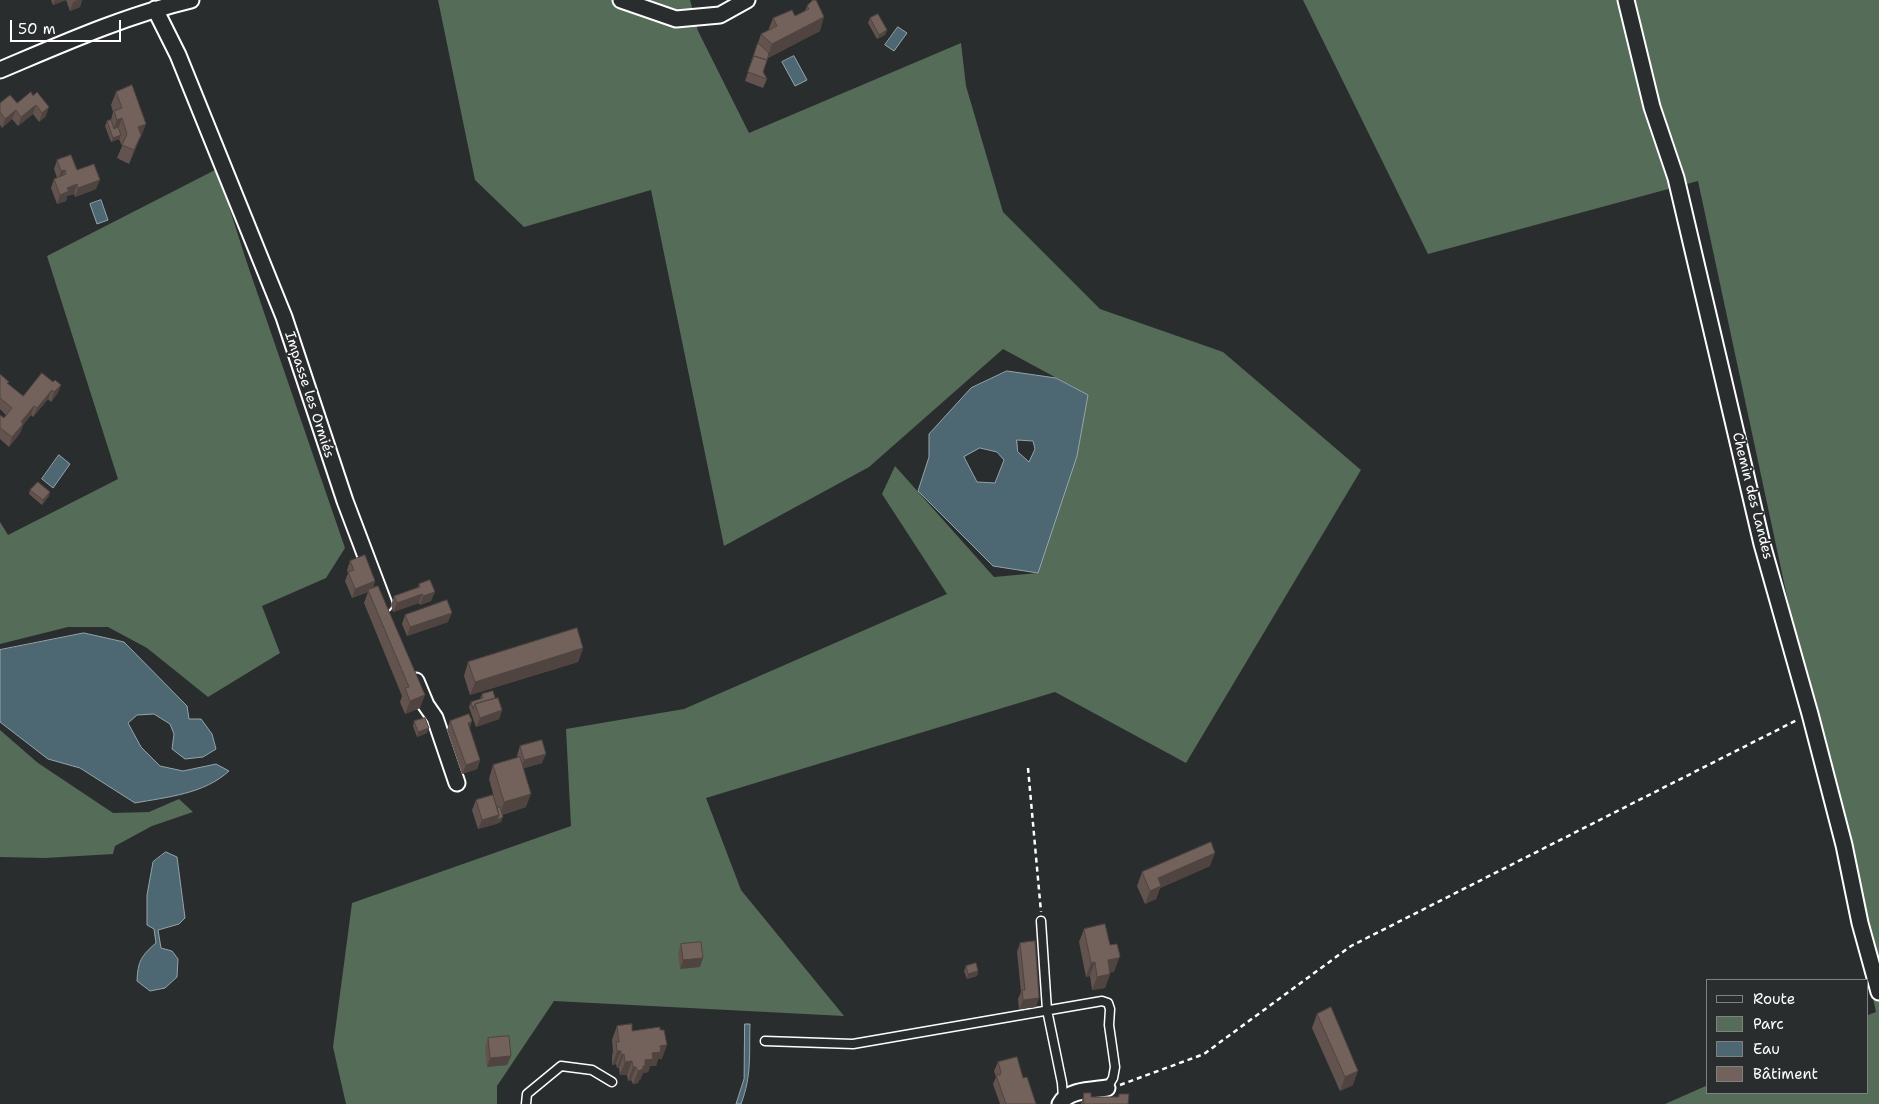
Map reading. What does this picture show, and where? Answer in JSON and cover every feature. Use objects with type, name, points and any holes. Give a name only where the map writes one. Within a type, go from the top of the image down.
[{"type":"street","points":[[0,70],[109,24],[191,0]]},
{"type":"street","points":[[621,0],[676,19],[720,15],[747,0]]},
{"type":"street","name":"Chemin des Landes","points":[[1626,0],[1652,107],[1676,178],[1762,544],[1810,714],[1844,845],[1860,923],[1879,992]]},
{"type":"street","name":"Impasse les Ormiés","points":[[155,9],[178,55],[284,317],[345,501],[372,578],[388,614]]},
{"type":"street","points":[[411,668],[426,705],[435,718],[456,783]]},
{"type":"street","points":[[1062,1101],[1072,1095],[1107,1088]]},
{"type":"lane","points":[[1041,921],[1047,1010],[1062,1083],[1062,1101]]},
{"type":"lane","points":[[765,1041],[853,1044],[1102,1001],[1108,1003],[1110,1009],[1109,1026],[1114,1067],[1113,1078],[1107,1088]]},
{"type":"lane","points":[[526,1104],[527,1094],[561,1066],[592,1070],[612,1082]]},
{"type":"path","points":[[1107,1088],[1127,1084],[1204,1054],[1351,946],[1810,714]]},
{"type":"path","points":[[1028,768],[1041,921]]},
{"type":"green space","points":[[438,0],[690,0],[698,31],[749,133],[961,43],[966,86],[1003,212],[1100,309],[1223,352],[1361,470],[1186,763],[1055,692],[706,798],[741,890],[844,1016],[554,1001],[497,1086],[497,1104],[346,1104],[333,1047],[352,903],[571,826],[566,729],[684,709],[947,594],[882,494],[895,466],[994,577],[1038,573],[1088,395],[1003,349],[869,467],[724,546],[651,190],[524,227],[475,180]]},
{"type":"green space","points":[[1303,0],[1879,0],[1879,1104],[1665,1104],[1706,1086],[1706,1094],[1869,1094],[1869,1015],[1876,1012],[1698,181],[1428,254]]},
{"type":"green space","points":[[217,169],[246,260],[345,548],[326,578],[262,606],[280,653],[208,697],[147,648],[108,627],[68,627],[0,644],[0,522],[8,535],[118,479],[47,256]]},
{"type":"green space","points":[[0,730],[38,763],[113,813],[149,812],[179,799],[193,812],[152,826],[115,846],[113,854],[45,858],[0,857]]},
{"type":"water","points":[[898,27],[907,33],[894,51],[885,45]]},
{"type":"water","points":[[794,56],[807,80],[795,86],[782,62]]},
{"type":"water","points":[[101,200],[108,220],[97,224],[90,204]]},
{"type":"water","points":[[1007,371],[1056,378],[1088,395],[1077,456],[1038,573],[993,566],[918,491],[929,457],[929,434],[971,388]],"holes":[[[1017,440],[1033,441],[1035,449],[1029,462],[1018,452]],[[980,448],[997,452],[1004,460],[995,483],[977,482],[964,457]]]},
{"type":"water","points":[[59,455],[70,464],[53,488],[42,479]]},
{"type":"water","points":[[84,633],[124,642],[187,706],[189,719],[201,719],[212,734],[216,749],[203,757],[185,759],[172,749],[174,734],[170,724],[154,714],[137,715],[128,723],[141,747],[160,766],[183,771],[216,764],[229,771],[219,779],[197,790],[135,803],[80,768],[48,759],[0,722],[0,650]]},
{"type":"water","points":[[166,852],[177,857],[185,918],[179,924],[158,930],[161,948],[172,951],[178,959],[177,977],[165,988],[150,991],[137,981],[137,974],[141,959],[156,943],[154,929],[147,925],[147,895],[153,862]]},
{"type":"water","points":[[745,1024],[750,1024],[750,1055],[747,1083],[741,1104],[736,1104],[744,1079]]},
{"type":"building","points":[[813,0],[816,0],[824,17],[772,44],[761,34],[777,26],[773,18],[792,10],[795,16],[809,9],[807,6]]},
{"type":"building","points":[[878,14],[887,30],[879,35],[870,18]]},
{"type":"building","points":[[758,43],[769,53],[767,60],[754,56],[752,60]]},
{"type":"building","points":[[754,56],[767,60],[763,72],[767,79],[748,72]]},
{"type":"building","points":[[132,85],[146,124],[138,127],[141,135],[134,150],[122,145],[127,134],[122,118],[117,120],[114,111],[122,108],[116,92]]},
{"type":"building","points":[[31,92],[33,96],[37,92],[49,107],[42,113],[36,105],[21,117],[16,110],[5,119],[0,112],[0,103],[10,95],[17,103]]},
{"type":"building","points":[[111,120],[114,129],[118,127],[121,135],[113,138],[107,121]]},
{"type":"building","points":[[71,155],[77,170],[94,164],[100,180],[78,188],[77,184],[67,188],[69,191],[60,195],[54,179],[66,174],[65,170],[61,171],[57,160]]},
{"type":"building","points":[[42,373],[53,382],[55,380],[61,385],[54,392],[52,390],[37,408],[34,406],[12,437],[0,428],[0,415],[4,418],[12,408],[0,398],[0,374],[9,382],[7,383],[23,396]]},
{"type":"building","points":[[38,482],[50,492],[43,500],[30,490]]},
{"type":"building","points":[[365,555],[375,581],[355,589],[348,572],[354,570],[350,561]]},
{"type":"building","points":[[430,580],[435,592],[423,596],[422,594],[397,603],[394,596],[420,587],[419,584]]},
{"type":"building","points":[[378,586],[425,695],[410,701],[405,688],[409,687],[368,590]]},
{"type":"building","points":[[447,600],[452,613],[410,627],[405,615]]},
{"type":"building","points":[[577,628],[583,648],[475,682],[468,662]]},
{"type":"building","points":[[493,691],[495,698],[475,704],[473,709],[471,702],[483,698],[482,694]]},
{"type":"building","points":[[498,698],[502,710],[480,718],[475,704]]},
{"type":"building","points":[[469,714],[472,721],[468,723],[480,760],[466,765],[450,721]]},
{"type":"building","points":[[425,718],[429,728],[418,732],[414,721]]},
{"type":"building","points":[[542,740],[546,754],[524,760],[520,746]]},
{"type":"building","points":[[520,757],[531,794],[504,802],[493,765]]},
{"type":"building","points":[[493,795],[499,815],[482,820],[476,800]]},
{"type":"building","points":[[500,807],[503,817],[497,820],[499,815],[497,808]]},
{"type":"building","points":[[1211,842],[1215,853],[1158,878],[1161,886],[1150,891],[1142,872]]},
{"type":"building","points":[[1105,924],[1110,945],[1117,944],[1120,956],[1119,958],[1108,960],[1110,974],[1097,977],[1095,962],[1091,963],[1084,929]]},
{"type":"building","points":[[1035,941],[1039,998],[1023,1000],[1022,990],[1025,990],[1020,943]]},
{"type":"building","points":[[701,942],[703,958],[683,960],[681,944]]},
{"type":"building","points":[[976,963],[978,971],[968,974],[966,966]]},
{"type":"building","points":[[1331,1007],[1358,1071],[1345,1077],[1317,1014]]},
{"type":"building","points":[[632,1024],[632,1031],[660,1027],[660,1030],[664,1030],[667,1045],[660,1046],[661,1052],[652,1053],[653,1059],[645,1060],[645,1066],[638,1071],[636,1067],[633,1067],[632,1061],[625,1062],[624,1054],[621,1055],[621,1051],[617,1051],[616,1042],[619,1042],[617,1026]]},
{"type":"building","points":[[509,1036],[511,1056],[490,1058],[488,1038]]},
{"type":"building","points":[[1017,1057],[1023,1078],[1027,1077],[1036,1104],[1006,1104],[996,1075],[1000,1075],[1001,1072],[998,1062]]},
{"type":"building","points":[[1084,1093],[1091,1093],[1091,1097],[1119,1097],[1119,1094],[1129,1094],[1128,1104],[1084,1104]]}]
